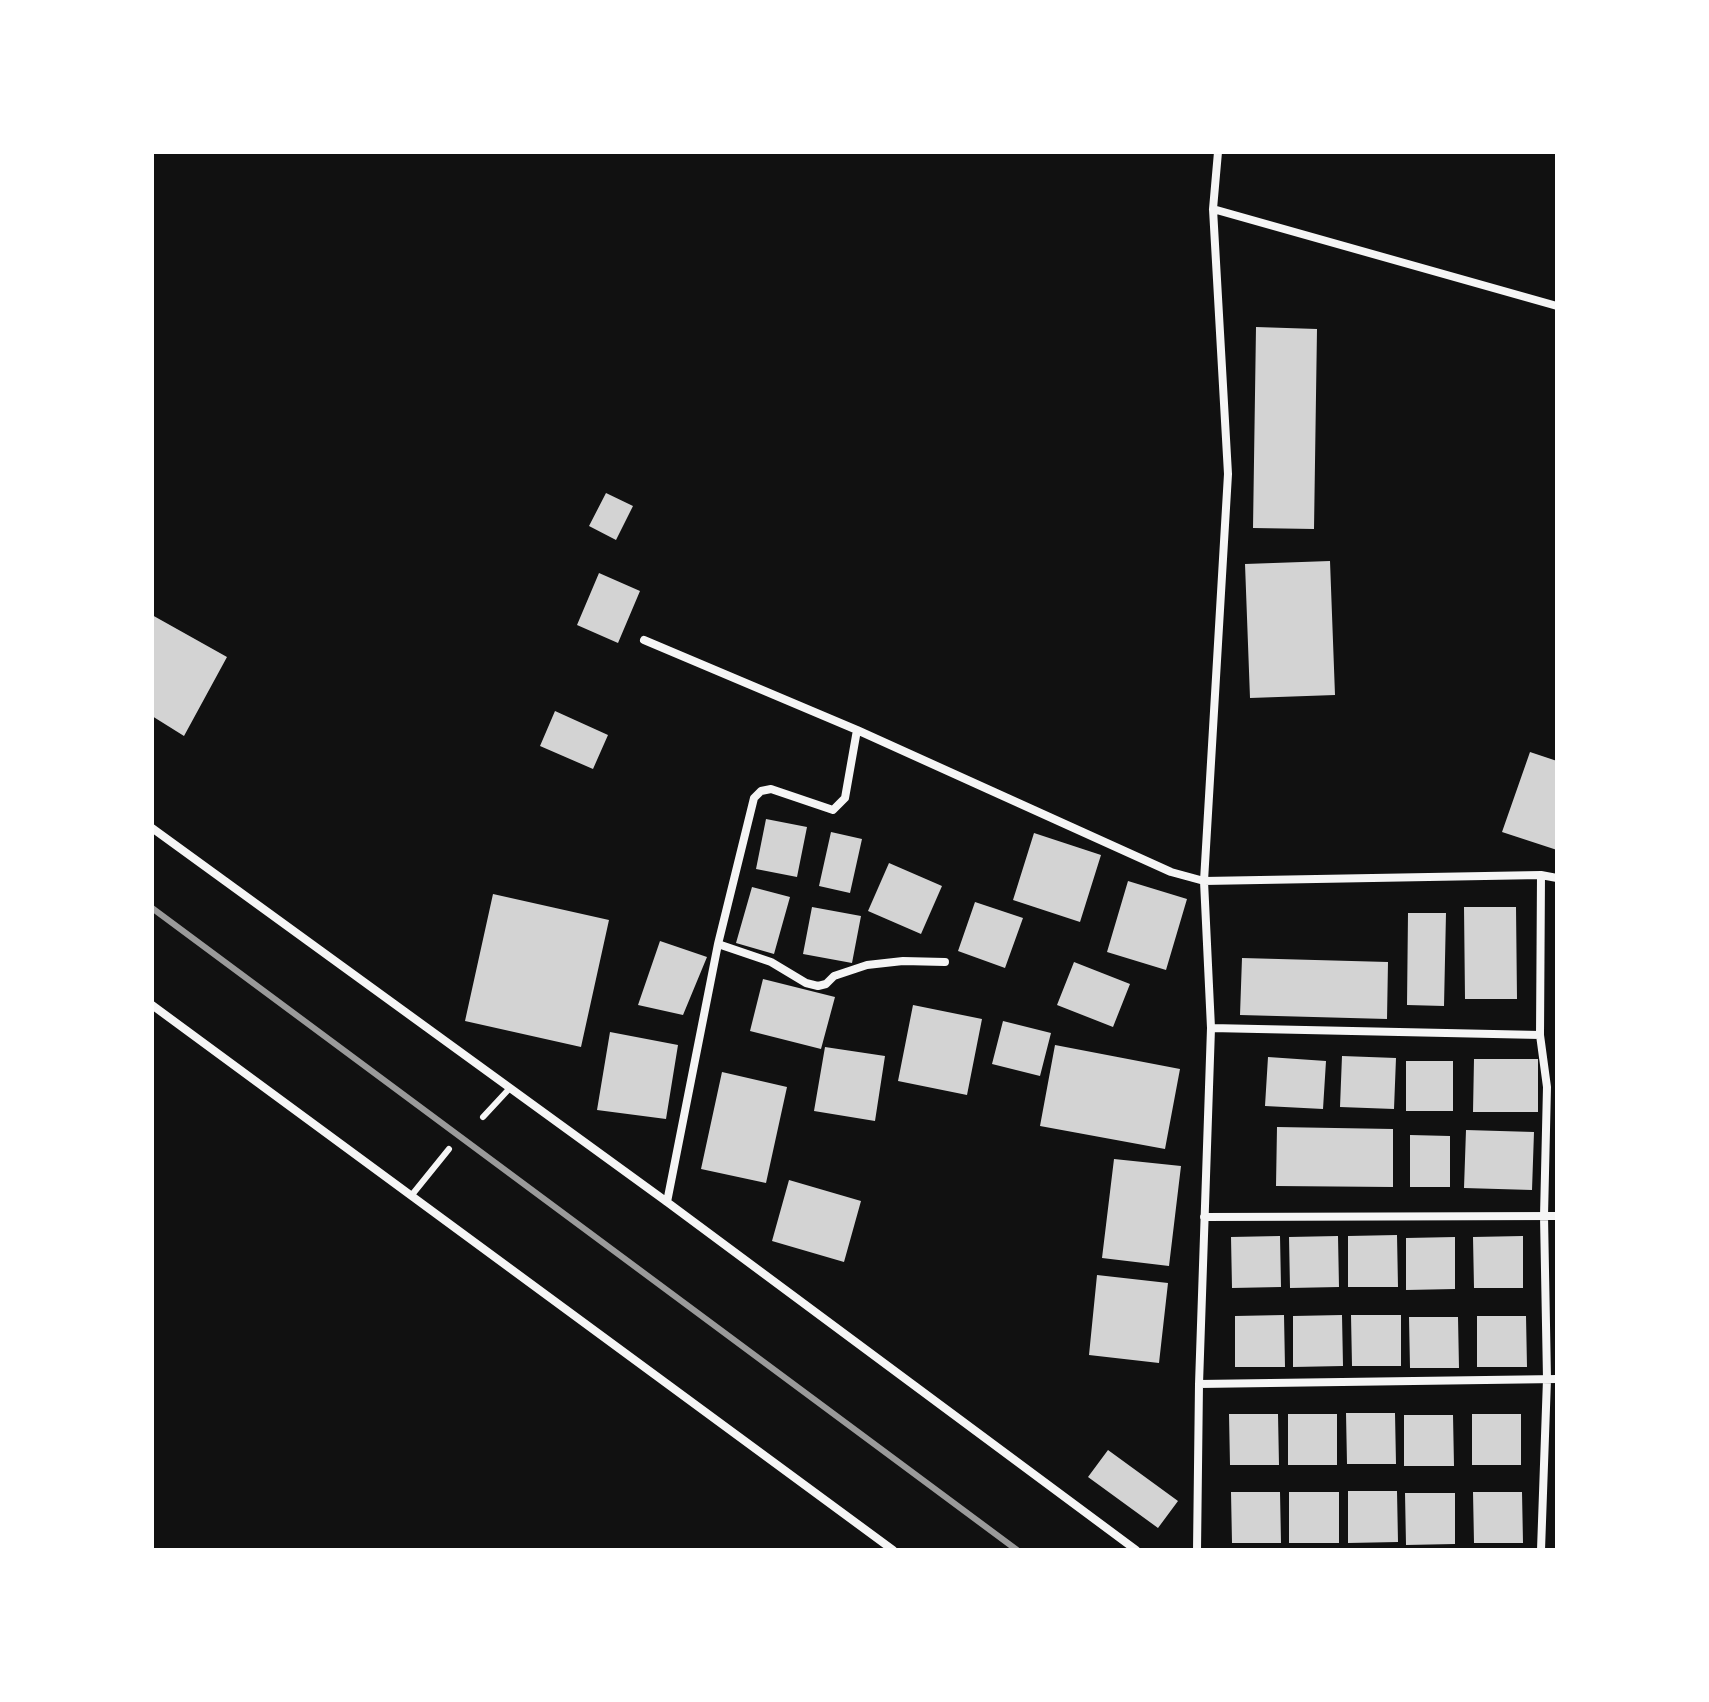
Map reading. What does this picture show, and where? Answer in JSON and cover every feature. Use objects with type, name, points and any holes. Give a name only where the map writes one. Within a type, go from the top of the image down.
[{"type":"street","points":[[1197,1550],[1199,1384],[1211,1028],[1204,881],[1228,474],[1213,209],[1218,152]]},
{"type":"street","points":[[1213,209],[1557,306]]},
{"type":"street","points":[[644,640],[857,730],[1171,872],[1204,881],[1541,875],[1557,878]]},
{"type":"street","points":[[667,1202],[718,944],[754,798],[761,791],[771,789],[833,810],[840,806],[845,798],[857,730]]},
{"type":"street","points":[[152,828],[667,1202],[1136,1550]]},
{"type":"street","points":[[1541,875],[1540,1035],[1552,1087],[1544,1216],[1552,1379],[1541,1550]]},
{"type":"street","points":[[718,944],[771,962],[806,983],[818,986],[826,984],[834,976],[867,965],[903,961],[945,962]]},
{"type":"street","points":[[152,1005],[893,1550]]},
{"type":"street","points":[[1211,1028],[1540,1035]]},
{"type":"street","points":[[1204,1217],[1557,1216]]},
{"type":"street","points":[[1199,1384],[1552,1379]]},
{"type":"lane","points":[[483,1117],[509,1089]]},
{"type":"lane","points":[[411,1196],[449,1149]]},
{"type":"building","points":[[1256,327],[1317,329],[1314,529],[1253,528]]},
{"type":"building","points":[[606,493],[633,506],[616,540],[589,526]]},
{"type":"building","points":[[1330,561],[1335,695],[1250,698],[1245,564]]},
{"type":"building","points":[[599,573],[640,591],[618,643],[577,625]]},
{"type":"building","points":[[152,615],[227,657],[184,736],[152,716]]},
{"type":"building","points":[[555,711],[608,735],[593,769],[540,746]]},
{"type":"building","points":[[1530,752],[1557,761],[1557,850],[1502,832]]},
{"type":"building","points":[[766,819],[807,827],[797,877],[756,869]]},
{"type":"building","points":[[831,832],[862,839],[850,893],[819,886]]},
{"type":"building","points":[[1034,833],[1101,855],[1080,922],[1013,900]]},
{"type":"building","points":[[889,863],[942,886],[921,934],[868,911]]},
{"type":"building","points":[[1128,881],[1187,899],[1166,970],[1107,952]]},
{"type":"building","points":[[752,887],[790,897],[774,954],[736,943]]},
{"type":"building","points":[[493,894],[609,920],[581,1047],[465,1021]]},
{"type":"building","points":[[975,902],[1023,918],[1005,968],[958,951]]},
{"type":"building","points":[[812,907],[861,916],[852,963],[803,954]]},
{"type":"building","points":[[1464,907],[1516,907],[1517,999],[1465,999]]},
{"type":"building","points":[[1408,913],[1446,913],[1444,1006],[1407,1005]]},
{"type":"building","points":[[660,941],[707,957],[683,1015],[638,1005]]},
{"type":"building","points":[[1242,958],[1388,962],[1387,1019],[1240,1015]]},
{"type":"building","points":[[1074,962],[1130,984],[1113,1027],[1057,1005]]},
{"type":"building","points":[[763,979],[835,997],[821,1049],[750,1031]]},
{"type":"building","points":[[913,1005],[982,1019],[967,1095],[898,1081]]},
{"type":"building","points":[[1003,1021],[1051,1033],[1040,1076],[992,1064]]},
{"type":"building","points":[[610,1032],[678,1045],[666,1119],[597,1110]]},
{"type":"building","points":[[1055,1045],[1180,1069],[1165,1149],[1040,1126]]},
{"type":"building","points":[[825,1047],[885,1056],[875,1121],[814,1111]]},
{"type":"building","points":[[1342,1056],[1396,1058],[1394,1109],[1340,1107]]},
{"type":"building","points":[[1268,1057],[1326,1061],[1323,1109],[1265,1106]]},
{"type":"building","points":[[1474,1059],[1538,1059],[1538,1112],[1473,1112]]},
{"type":"building","points":[[1406,1061],[1453,1061],[1453,1111],[1406,1111]]},
{"type":"building","points":[[722,1072],[787,1087],[766,1183],[701,1169]]},
{"type":"building","points":[[1277,1127],[1393,1129],[1393,1187],[1276,1186]]},
{"type":"building","points":[[1466,1130],[1534,1132],[1532,1190],[1464,1188]]},
{"type":"building","points":[[1410,1135],[1450,1136],[1450,1187],[1410,1187]]},
{"type":"building","points":[[1114,1159],[1181,1166],[1169,1266],[1102,1258]]},
{"type":"building","points":[[789,1180],[861,1201],[844,1262],[772,1241]]},
{"type":"building","points":[[1397,1235],[1398,1287],[1348,1287],[1348,1236]]},
{"type":"building","points":[[1280,1236],[1281,1287],[1232,1288],[1231,1237]]},
{"type":"building","points":[[1338,1236],[1339,1287],[1290,1288],[1289,1237]]},
{"type":"building","points":[[1523,1236],[1523,1288],[1474,1288],[1473,1237]]},
{"type":"building","points":[[1455,1237],[1455,1289],[1406,1290],[1406,1238]]},
{"type":"building","points":[[1097,1275],[1168,1283],[1159,1363],[1089,1355]]},
{"type":"building","points":[[1284,1315],[1285,1367],[1235,1367],[1235,1316]]},
{"type":"building","points":[[1342,1315],[1343,1366],[1293,1367],[1293,1316]]},
{"type":"building","points":[[1351,1315],[1401,1315],[1401,1366],[1352,1366]]},
{"type":"building","points":[[1477,1316],[1526,1316],[1527,1367],[1477,1367]]},
{"type":"building","points":[[1409,1317],[1458,1317],[1459,1368],[1410,1368]]},
{"type":"building","points":[[1346,1413],[1395,1413],[1396,1464],[1347,1464]]},
{"type":"building","points":[[1229,1414],[1278,1414],[1279,1465],[1230,1465]]},
{"type":"building","points":[[1288,1414],[1337,1414],[1337,1465],[1288,1465]]},
{"type":"building","points":[[1472,1414],[1521,1414],[1521,1465],[1472,1465]]},
{"type":"building","points":[[1404,1415],[1453,1415],[1454,1466],[1404,1466]]},
{"type":"building","points":[[1108,1450],[1178,1501],[1158,1528],[1088,1477]]},
{"type":"building","points":[[1348,1491],[1397,1491],[1398,1542],[1348,1543]]},
{"type":"building","points":[[1231,1492],[1280,1492],[1281,1543],[1232,1543]]},
{"type":"building","points":[[1289,1492],[1339,1492],[1339,1543],[1289,1543]]},
{"type":"building","points":[[1473,1492],[1522,1492],[1523,1543],[1474,1543]]},
{"type":"building","points":[[1405,1493],[1455,1493],[1455,1544],[1406,1545]]},
{"type":"railway","points":[[152,908],[1017,1550]]}]
